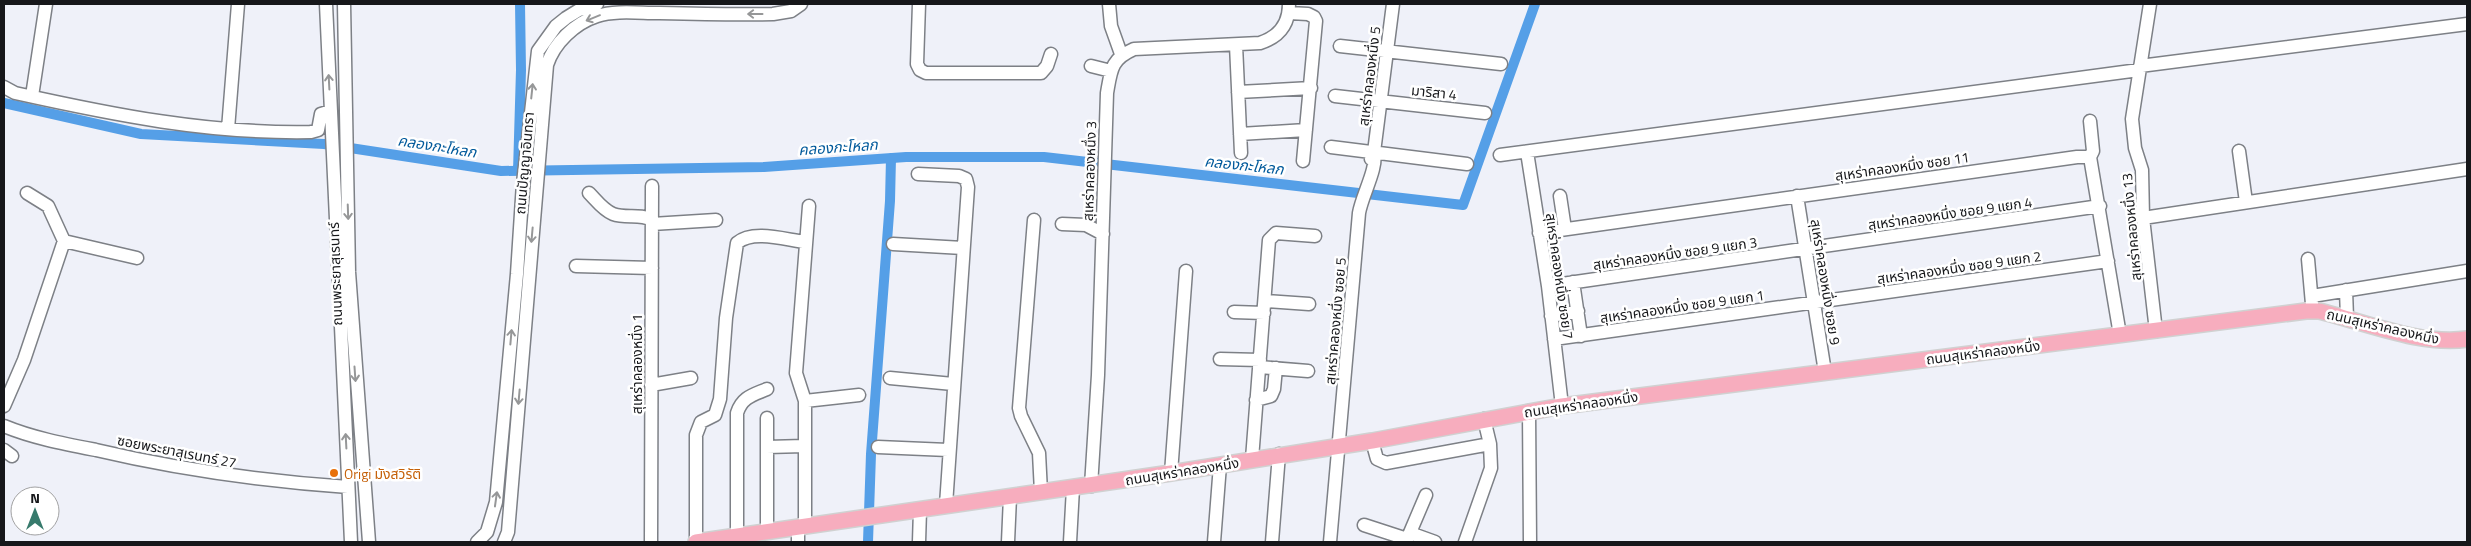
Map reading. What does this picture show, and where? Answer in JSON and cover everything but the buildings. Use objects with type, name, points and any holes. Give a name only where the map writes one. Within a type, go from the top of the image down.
[{"type":"main road","name":"ถนนสุเหร่าคลองหนึ่ง","points":[[696,542],[767,532],[801,532],[946,505],[1091,486],[1278,454],[1372,441],[1562,406],[2156,331],[2312,303],[2347,318],[2427,339],[2454,341],[2467,339]]},
{"type":"street","points":[[32,96],[46,4]]},
{"type":"street","points":[[228,129],[238,4]]},
{"type":"street","name":"ถนนพระยาสุเรนทร์","points":[[326,4],[351,542]]},
{"type":"street","name":"ถนนพระยาสุเรนทร์","points":[[344,4],[344,85],[348,127],[346,163],[353,342],[370,542]]},
{"type":"street","name":"ถนนปัญญาอินทรา","points":[[477,542],[487,532],[496,502],[517,274],[523,183],[538,51],[556,26],[566,18],[579,10],[597,4]]},
{"type":"street","name":"ถนนปัญญาอินทรา","points":[[509,539],[536,186],[548,59],[556,45],[586,20],[599,15],[632,12],[773,14],[791,11],[801,4]]},
{"type":"street","points":[[919,4],[917,64],[920,70],[926,72],[1041,73],[1047,66],[1051,54]]},
{"type":"street","points":[[1109,4],[1111,26],[1121,54],[1134,48],[1260,43],[1270,40],[1280,32],[1289,8],[1314,16],[1316,21],[1311,88],[1303,161]]},
{"type":"street","name":"สุเหร่าคลองหนึ่ง 5","points":[[1361,199],[1376,160],[1374,152],[1393,4]]},
{"type":"street","name":"สุเหร่าคลองหนึ่ง 13","points":[[2150,4],[2132,119],[2135,148],[2142,170],[2143,218],[2156,331]]},
{"type":"street","points":[[1500,155],[2467,24]]},
{"type":"street","points":[[1236,45],[1241,153]]},
{"type":"street","points":[[1340,46],[1501,64]]},
{"type":"street","name":"สุเหร่าคลองหนึ่ง 3","points":[[1091,486],[1098,375],[1107,94],[1114,62],[1121,54]]},
{"type":"street","points":[[1091,66],[1112,72]]},
{"type":"street","points":[[4,87],[15,93],[161,123],[228,129],[315,131],[318,130],[321,114],[330,111]]},
{"type":"street","points":[[1238,92],[1311,88]]},
{"type":"street","name":"มาริสา 4","points":[[1335,96],[1485,113]]},
{"type":"street","points":[[2090,121],[2093,151],[2090,157],[2100,206],[2120,335]]},
{"type":"street","points":[[1240,134],[1306,130]]},
{"type":"street","points":[[1331,148],[1467,164]]},
{"type":"street","points":[[2239,151],[2246,202]]},
{"type":"street","name":"สุเหร่าคลองหนึ่ง ซอย 7","points":[[1527,152],[1548,286],[1562,406]]},
{"type":"street","name":"สุเหร่าคลองหนึ่ง ซอย 11","points":[[1539,233],[1992,168],[2090,157]]},
{"type":"street","points":[[2143,218],[2467,169]]},
{"type":"street","points":[[918,174],[959,176],[966,179],[968,187],[948,450],[946,505]]},
{"type":"street","name":"สุเหร่าคลองหนึ่ง 1","points":[[651,542],[652,186]]},
{"type":"street","points":[[4,406],[24,360],[64,241],[48,206],[27,193]]},
{"type":"street","points":[[589,193],[607,211],[614,214],[642,216],[652,222],[716,220]]},
{"type":"street","points":[[1560,196],[1565,229]]},
{"type":"street","name":"สุเหร่าคลองหนึ่ง ซอย 9","points":[[1797,196],[1826,372]]},
{"type":"street","name":"สุเหร่าคลองหนึ่ง ซอย 5","points":[[1330,542],[1361,199]]},
{"type":"street","points":[[801,532],[805,402],[796,373],[809,206]]},
{"type":"street","name":"สุเหร่าคลองหนึ่ง ซอย 9 แยก 4","points":[[1806,250],[2100,206]]},
{"type":"street","points":[[1034,220],[1019,408],[1039,453],[1041,492]]},
{"type":"street","points":[[1062,224],[1086,225],[1103,234]]},
{"type":"street","points":[[1252,459],[1269,240],[1276,233],[1315,236]]},
{"type":"street","points":[[696,542],[696,436],[701,422],[715,415],[720,399],[726,318],[737,243],[742,239],[761,237],[806,242]]},
{"type":"street","points":[[64,241],[137,258]]},
{"type":"street","points":[[893,244],[963,248]]},
{"type":"street","name":"สุเหร่าคลองหนึ่ง ซอย 9 แยก 3","points":[[1548,286],[1806,250]]},
{"type":"street","points":[[2308,259],[2312,303],[2346,290],[2467,271]]},
{"type":"street","name":"สุเหร่าคลองหนึ่ง ซอย 9 แยก 2","points":[[1814,302],[2108,261]]},
{"type":"street","points":[[576,266],[652,268]]},
{"type":"street","points":[[1171,473],[1186,271]]},
{"type":"street","points":[[1573,282],[1581,336]]},
{"type":"street","points":[[2346,290],[2347,318]]},
{"type":"street","name":"สุเหร่าคลองหนึ่ง ซอย 9 แยก 1","points":[[1554,339],[1814,302]]},
{"type":"street","points":[[1234,312],[1264,307],[1309,304]]},
{"type":"street","points":[[1551,316],[1578,311]]},
{"type":"street","points":[[1220,359],[1308,371]]},
{"type":"street","points":[[1256,400],[1271,396],[1274,390],[1276,368]]},
{"type":"street","points":[[651,385],[691,378]]},
{"type":"street","points":[[890,378],[953,384]]},
{"type":"street","points":[[737,536],[738,413],[742,401],[746,397],[767,389]]},
{"type":"street","points":[[805,402],[859,395]]},
{"type":"street","points":[[1529,411],[1530,542]]},
{"type":"street","points":[[767,418],[767,532]]},
{"type":"street","points":[[1465,542],[1491,468],[1490,444],[1484,419]]},
{"type":"street","name":"ซอยพระยาสุเรนทร์ 27","points":[[4,426],[67,444],[199,472],[251,479],[348,487]]},
{"type":"street","points":[[1372,441],[1377,459],[1386,463],[1490,444]]},
{"type":"street","points":[[767,447],[804,446]]},
{"type":"street","points":[[878,447],[948,450]]},
{"type":"street","points":[[1272,542],[1278,454]]},
{"type":"street","points":[[1214,542],[1220,465]]},
{"type":"street","points":[[1070,542],[1073,488]]},
{"type":"street","points":[[1408,538],[1426,495]]},
{"type":"street","points":[[1008,542],[1010,497]]},
{"type":"street","points":[[919,542],[920,510]]},
{"type":"street","points":[[1364,525],[1408,538],[1435,542]]},
{"type":"waterway","points":[[518,171],[521,70],[520,4]]},
{"type":"waterway","name":"คลองกะโหลก","points":[[4,103],[141,134],[324,144],[501,171],[764,167],[906,157],[1044,157],[1463,205],[1535,4]]},
{"type":"waterway","points":[[868,542],[871,454],[890,201],[891,158]]},
{"type":"place","name":"Origi มังสวิรัติ","points":[[334,473]]}]
